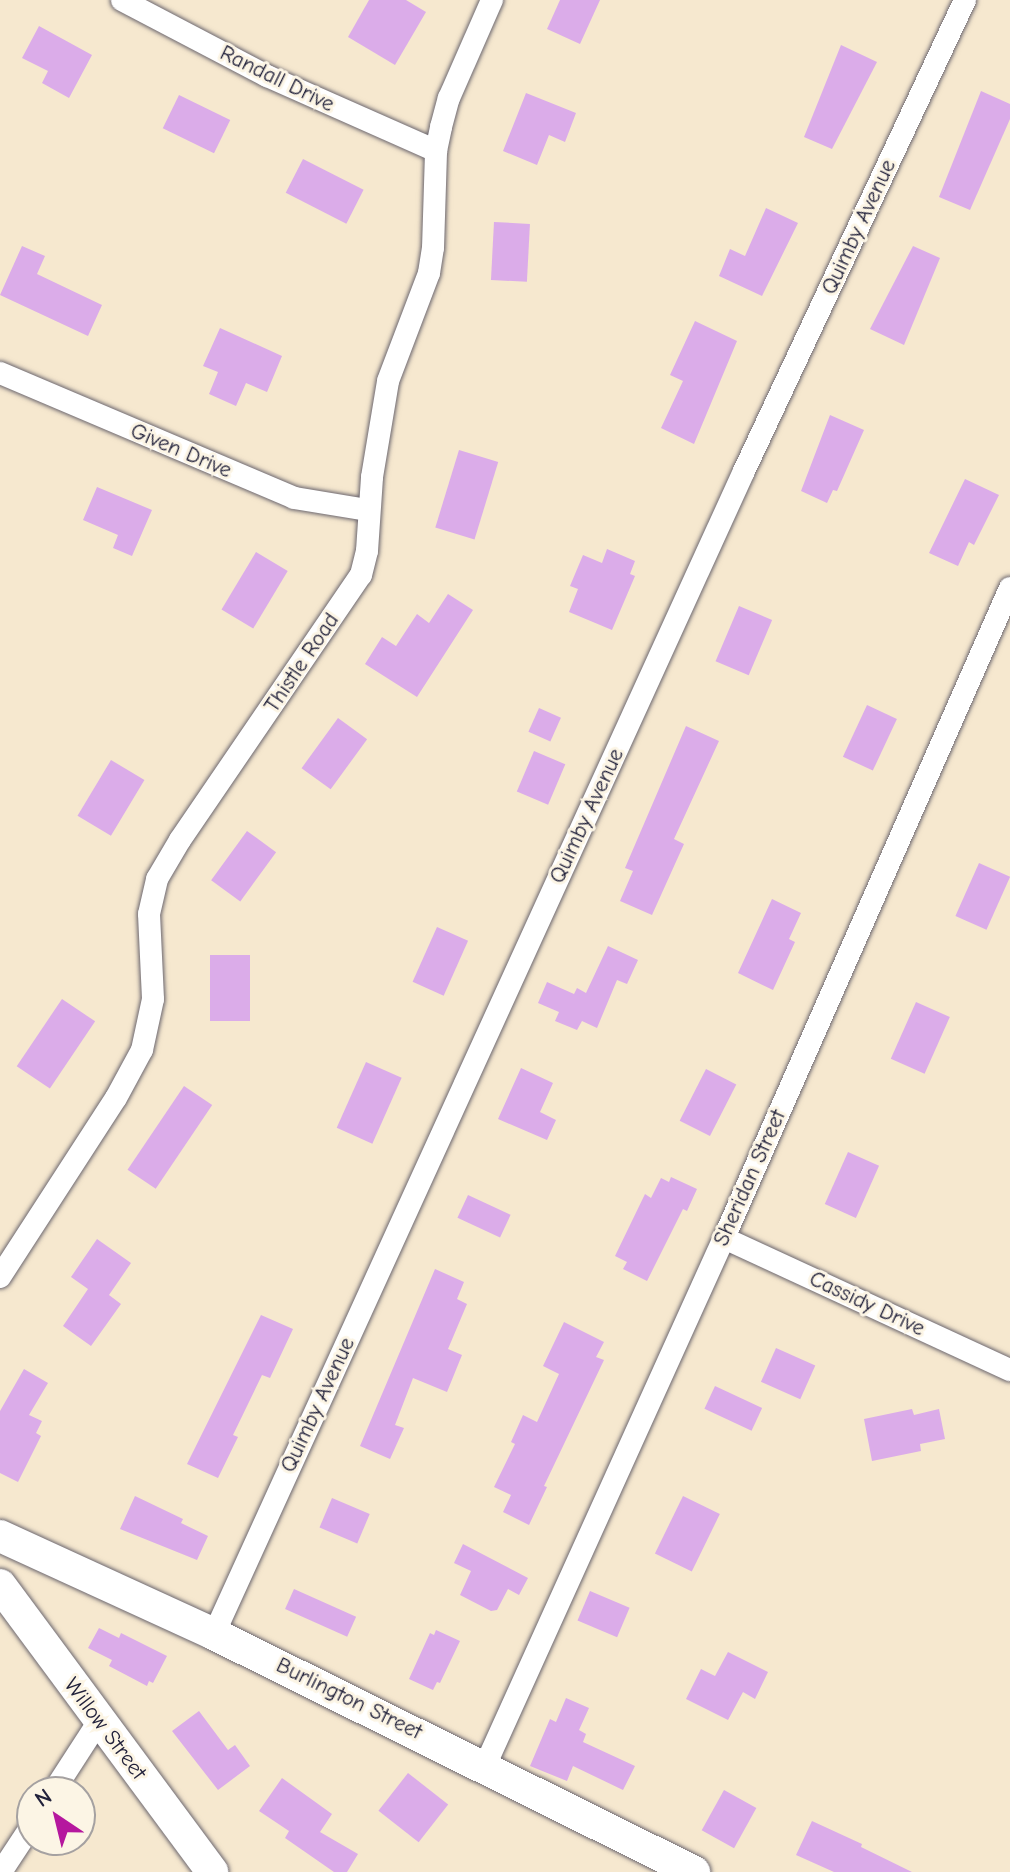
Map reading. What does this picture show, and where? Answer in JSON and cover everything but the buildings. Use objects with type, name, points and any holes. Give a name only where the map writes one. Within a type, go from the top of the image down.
[{"type":"street","name":"Randall Drive","points":[[122,0],[267,76],[436,151]]},
{"type":"street","name":"Thistle Road","points":[[0,1277],[138,1060],[153,999],[149,914],[154,887],[180,840],[361,575],[367,551],[367,510],[388,381],[429,273],[433,248],[436,151],[449,98],[492,0]]},
{"type":"street","name":"Quimby Avenue","points":[[214,1634],[744,471],[965,0]]},
{"type":"street","name":"Given Drive","points":[[0,373],[294,498],[367,510]]},
{"type":"street","name":"Sheridan Street","points":[[485,1766],[1001,629],[1010,588]]},
{"type":"street","name":"Cassidy Drive","points":[[724,1238],[1010,1370]]},
{"type":"street","name":"Burlington Street","points":[[0,1536],[214,1634],[694,1872]]},
{"type":"street","name":"Willow Street","points":[[0,1585],[212,1872]]},
{"type":"street","points":[[63,1776],[99,1721]]},
{"type":"street","points":[[1,1872],[16,1849]]}]
